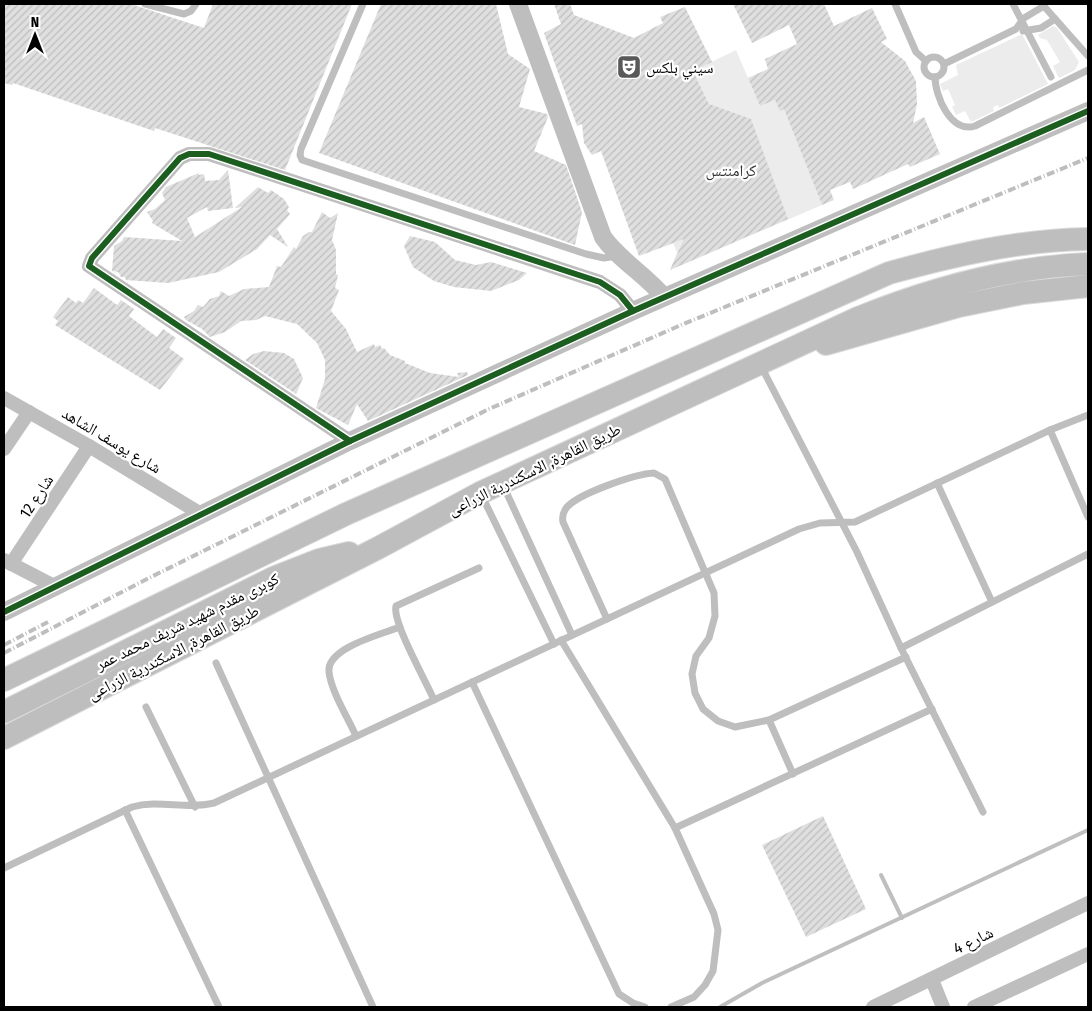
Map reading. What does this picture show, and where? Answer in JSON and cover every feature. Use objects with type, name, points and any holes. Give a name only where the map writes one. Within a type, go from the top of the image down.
[{"type":"highway","name":"طريق القاهرة, الاسكندرية الزراعى","points":[[4,680],[346,514],[889,273],[945,258],[982,251],[1040,242],[1088,240]]},
{"type":"highway","name":"طريق القاهرة, الاسكندرية الزراعى","points":[[4,738],[378,548],[502,482],[858,318],[930,292],[1003,274],[1088,264]]},
{"type":"highway","points":[[781,354],[862,335],[959,306],[1023,293],[1088,286]]},
{"type":"highway","name":"كوبرى مقدم شهيد شريف محمد عمر","points":[[4,712],[273,578],[319,560],[378,548]]},
{"type":"street","points":[[518,4],[532,30],[610,233],[623,253],[649,269],[667,296]]},
{"type":"street","points":[[528,4],[532,30]]},
{"type":"street","points":[[4,612],[350,441],[633,311],[1088,111]]},
{"type":"street","points":[[350,441],[89,266],[92,258],[180,158],[189,154],[209,154],[600,282],[611,287],[633,311]]},
{"type":"street","name":"شارع يوسف الشاهد","points":[[4,398],[89,446],[201,514]]},
{"type":"street","points":[[4,449],[29,412]]},
{"type":"street","name":"شارع 12","points":[[8,562],[89,446]]},
{"type":"street","points":[[8,562],[54,586]]},
{"type":"street","name":"شارع 4","points":[[873,1007],[1088,903]]},
{"type":"street","points":[[974,1007],[1088,954]]},
{"type":"street","points":[[932,980],[943,1007]]},
{"type":"lane","points":[[145,4],[184,14],[191,11],[196,4]]},
{"type":"lane","points":[[363,4],[301,149],[300,155],[302,160],[586,254],[604,258],[623,253]]},
{"type":"lane","points":[[896,4],[916,52],[926,61]]},
{"type":"lane","points":[[1014,4],[1051,77]]},
{"type":"lane","points":[[935,77],[936,88],[950,118],[959,126],[967,128],[975,126],[1088,68],[1087,56],[1043,5],[1022,20],[1016,29],[944,64]]},
{"type":"lane","points":[[1016,29],[1028,31],[1041,28],[1055,19]]},
{"type":"lane","points":[[926,61],[936,57],[944,64]]},
{"type":"lane","points":[[926,61],[925,72],[935,77],[942,74],[944,64]]},
{"type":"lane","points":[[759,364],[873,584],[901,648],[983,812]]},
{"type":"lane","points":[[4,868],[125,810],[148,803],[195,807],[214,803],[804,527],[820,523],[855,522],[1050,430],[1088,415]]},
{"type":"lane","points":[[1050,430],[1088,517]]},
{"type":"lane","points":[[607,619],[563,522],[565,509],[588,495],[629,478],[651,473],[662,475],[714,593],[715,616],[709,638],[696,656],[692,674],[694,693],[703,709],[718,721],[735,727],[769,720],[906,657]]},
{"type":"lane","points":[[502,482],[572,635]]},
{"type":"lane","points":[[937,483],[992,602]]},
{"type":"lane","points":[[480,493],[557,642],[675,828],[714,914],[718,930],[713,971],[705,985],[694,997],[671,1007]]},
{"type":"lane","points":[[901,648],[1088,554]]},
{"type":"lane","points":[[434,700],[400,627],[395,612],[396,606],[479,568]]},
{"type":"lane","points":[[356,736],[331,682],[328,670],[331,661],[342,650],[400,627]]},
{"type":"lane","points":[[216,663],[372,1007]]},
{"type":"lane","points":[[472,682],[619,994],[633,1003],[645,1007]]},
{"type":"lane","points":[[146,707],[195,807]]},
{"type":"lane","points":[[675,828],[932,709]]},
{"type":"lane","points":[[769,720],[793,774]]},
{"type":"lane","points":[[125,810],[219,1007]]},
{"type":"green space","points":[[1053,26],[1057,28],[1079,62],[1075,70],[1059,78],[1053,66],[1060,62],[1047,40],[1040,38],[1038,35]]},
{"type":"green space","points":[[1022,34],[1048,84],[999,108],[998,105],[993,107],[994,111],[971,122],[965,111],[956,115],[952,107],[955,105],[948,89],[943,91],[940,84],[958,75],[956,65]]},
{"type":"green space","name":"كرامنتس","points":[[736,50],[760,106],[780,98],[822,205],[670,270],[677,253],[634,139],[709,104],[693,71]]},
{"type":"building","points":[[4,4],[131,4],[204,28],[213,4],[352,4],[285,170],[155,128],[154,131],[13,83],[12,85],[4,83]]},
{"type":"building","points":[[381,4],[496,4],[508,54],[530,69],[519,107],[547,114],[548,117],[534,151],[566,165],[582,212],[575,245],[319,153]]},
{"type":"building","points":[[554,4],[570,4],[574,15],[634,38],[663,23],[660,17],[685,7],[712,62],[693,71],[709,104],[751,119],[788,219],[670,270],[684,239],[639,256],[601,151],[592,155],[584,143],[582,124],[577,126],[544,33],[561,24]]},
{"type":"building","points":[[733,4],[824,4],[834,26],[872,8],[887,39],[881,42],[905,61],[916,81],[917,104],[913,123],[924,117],[940,154],[910,167],[908,164],[853,189],[850,182],[830,190],[834,200],[822,205],[784,109],[780,111],[775,100],[760,106],[748,78],[768,69],[765,59],[797,44],[789,25],[752,43]]},
{"type":"building","points":[[228,170],[233,208],[208,211],[207,207],[187,218],[195,237],[242,207],[235,208],[258,187],[268,193],[271,190],[284,199],[289,207],[287,210],[290,214],[277,229],[288,247],[270,235],[257,249],[219,272],[168,283],[126,280],[118,272],[112,271],[114,246],[122,241],[124,237],[182,241],[152,223],[153,221],[147,212],[155,209],[165,200],[162,193],[166,187],[199,173],[199,175],[204,174],[205,181],[219,180]]},
{"type":"building","points":[[322,212],[330,218],[338,213],[332,240],[336,250],[336,274],[338,275],[335,288],[339,290],[331,311],[346,329],[357,352],[374,344],[375,347],[380,345],[390,355],[430,373],[459,377],[457,373],[467,372],[468,375],[368,421],[357,404],[348,425],[316,408],[325,379],[325,360],[317,343],[297,324],[265,316],[256,320],[241,321],[225,332],[210,337],[202,329],[186,320],[184,317],[194,311],[198,305],[203,307],[210,299],[219,296],[221,291],[229,296],[244,289],[269,287],[277,266],[281,267],[294,247],[296,249],[303,236],[312,232]]},
{"type":"building","points":[[410,236],[435,242],[455,260],[476,265],[491,262],[527,273],[519,280],[491,291],[454,287],[434,281],[413,267],[404,246]]},
{"type":"building","points":[[94,288],[117,305],[121,300],[134,309],[129,316],[157,337],[163,329],[176,338],[169,348],[184,359],[160,390],[55,325],[58,321],[53,317],[68,297],[76,303],[78,300],[83,303]]},
{"type":"building","points":[[264,351],[284,353],[294,359],[303,378],[296,394],[245,360],[253,354]]},
{"type":"building","points":[[823,816],[866,909],[806,937],[762,845]]},
{"type":"waterway","points":[[720,1007],[762,983],[1088,830]]},
{"type":"waterway","points":[[881,875],[902,918]]},
{"type":"railway","points":[[4,653],[147,579],[489,409],[681,325],[1088,158]]},
{"type":"railway","points":[[4,645],[48,622]]},
{"type":"cycle path","points":[[4,612],[350,441],[633,311],[1088,111]]},
{"type":"cycle path","points":[[350,441],[89,266],[92,258],[180,158],[189,154],[209,154],[600,282],[620,295],[633,311]]},
{"type":"place","name":"سيني بلكس","points":[[629,67]]}]
